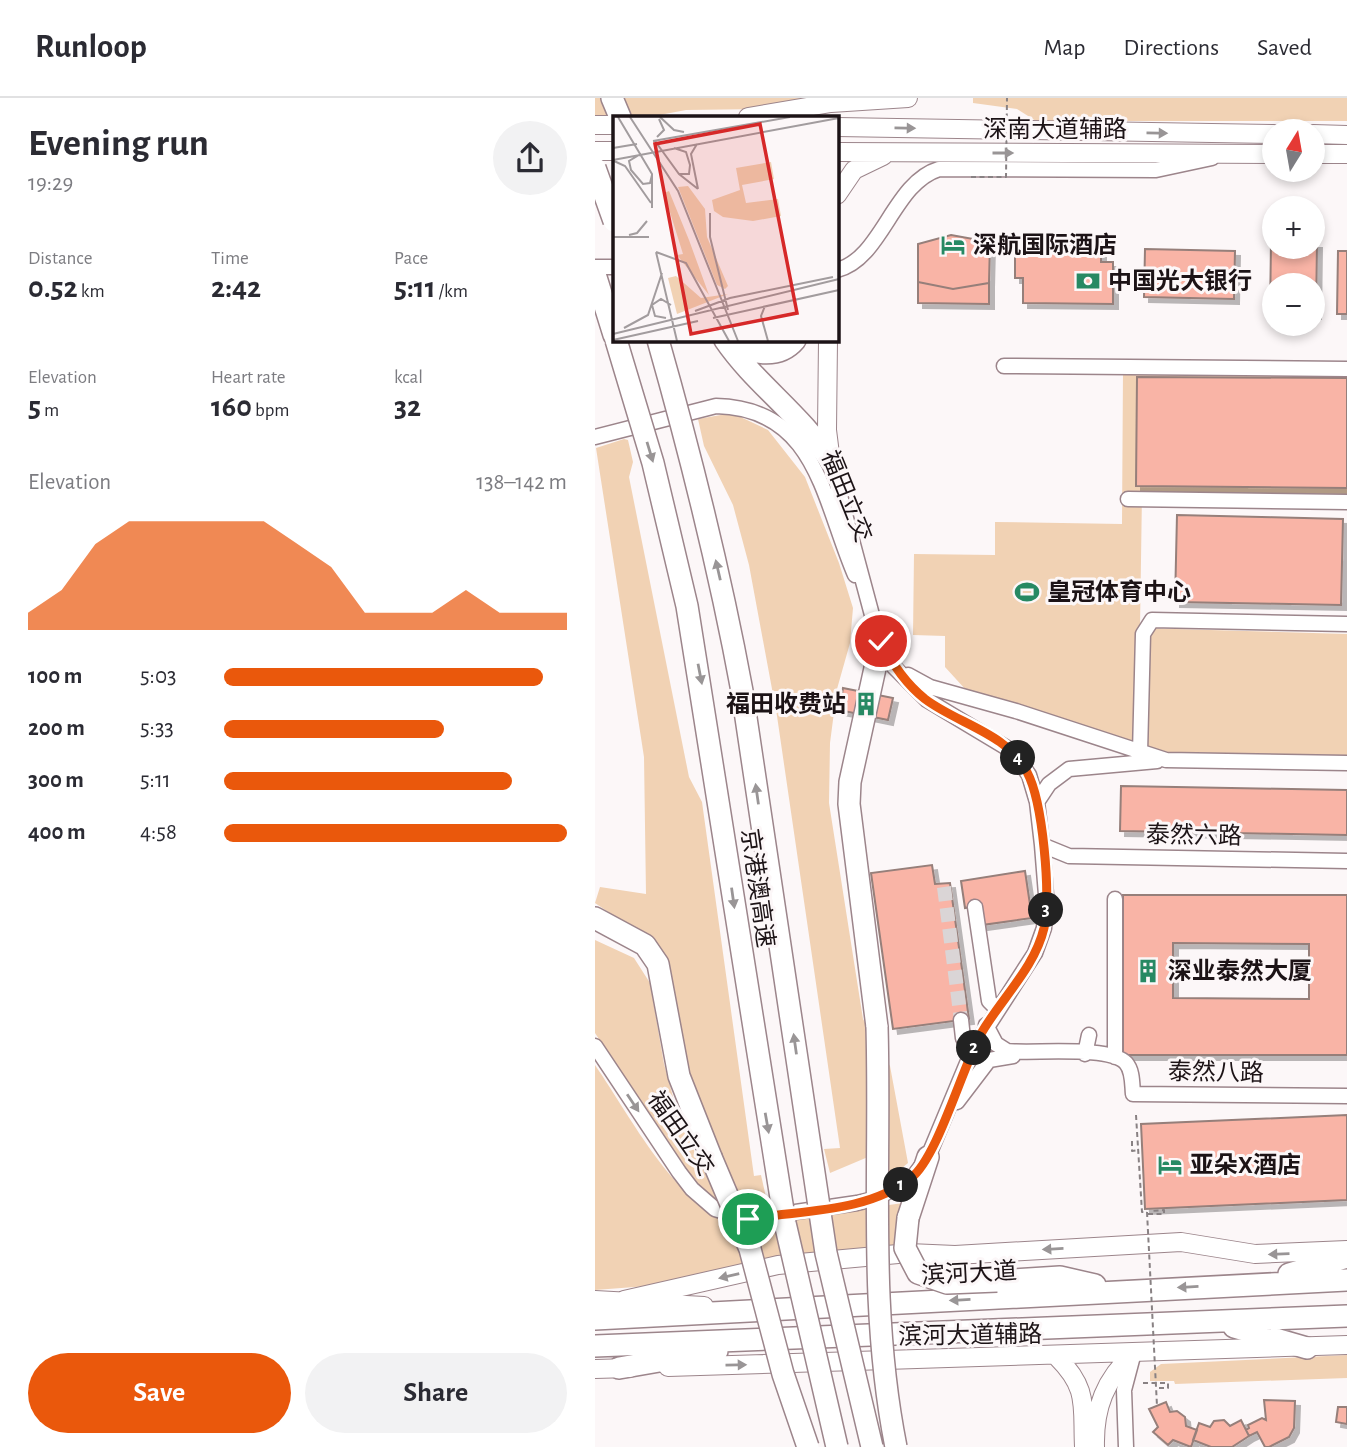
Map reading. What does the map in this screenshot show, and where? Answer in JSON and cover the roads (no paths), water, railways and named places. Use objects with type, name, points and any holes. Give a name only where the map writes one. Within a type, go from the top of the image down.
[{"type":"highway","points":[[611,98],[620,116]]},
{"type":"highway","points":[[595,168],[613,217]]},
{"type":"highway","name":"京港澳高速","points":[[595,274],[613,331]]},
{"type":"highway","name":"京港澳高速","points":[[616,341],[657,476],[687,606],[785,1223],[837,1447]]},
{"type":"highway","name":"京港澳高速","points":[[658,341],[690,451],[725,602],[742,691],[826,1252],[872,1447]]},
{"type":"highway","points":[[728,341],[752,375],[809,430],[831,462]]},
{"type":"highway","points":[[729,341],[765,354],[789,346],[794,341]]},
{"type":"highway","points":[[885,649],[850,782],[849,804],[877,1027],[876,1280],[883,1367],[896,1447]]},
{"type":"highway","points":[[595,918],[633,937],[653,953],[658,964],[680,1076],[747,1240],[783,1374],[808,1447]]},
{"type":"highway","points":[[927,1157],[908,1218],[905,1248],[912,1265],[919,1273],[947,1283],[1060,1277],[1121,1290]]},
{"type":"highway","points":[[1256,1284],[1347,1257]]},
{"type":"highway","name":"滨河大道","points":[[595,1320],[1347,1280]]},
{"type":"highway","points":[[595,1346],[1347,1315]]},
{"type":"highway","points":[[1215,1322],[1307,1348]]},
{"type":"highway","points":[[619,1368],[662,1363],[782,1338]]},
{"type":"main road","points":[[754,116],[831,103],[908,98]]},
{"type":"main road","points":[[595,125],[613,125]]},
{"type":"main road","points":[[838,127],[1262,134]]},
{"type":"main road","points":[[1034,153],[1125,132]]},
{"type":"main road","points":[[595,151],[613,151]]},
{"type":"main road","name":"深南大道辅路","points":[[838,152],[891,153],[964,166],[1034,153],[1262,154]]},
{"type":"main road","points":[[838,194],[855,170],[891,153]]},
{"type":"main road","points":[[1325,154],[1347,154]]},
{"type":"main road","points":[[828,341],[827,430],[831,462]]},
{"type":"main road","points":[[624,1300],[767,1267],[909,1253],[955,1255],[1181,1242],[1255,1254],[1347,1250]]},
{"type":"main road","points":[[595,1300],[777,1311]]},
{"type":"main road","name":"滨河大道辅路","points":[[595,1369],[1057,1357],[1347,1345]]},
{"type":"main road","points":[[1095,1447],[1096,1414],[1102,1396],[1112,1376],[1134,1353]]},
{"type":"main road","points":[[1057,1357],[1076,1376],[1080,1389],[1084,1447]]},
{"type":"street","points":[[838,270],[846,267],[863,253],[920,178],[939,169],[964,166],[1156,170],[1235,153]]},
{"type":"street","points":[[595,267],[613,268]]},
{"type":"street","points":[[1004,366],[1347,369]]},
{"type":"street","name":"福田立交","points":[[595,437],[716,406],[752,410],[781,425],[794,436],[814,467],[885,649],[901,676],[927,700],[1012,751],[1029,775],[1037,802],[1046,913],[1032,948],[973,1049],[927,1157],[913,1177],[873,1199],[748,1219],[709,1205],[692,1189],[595,1046]]},
{"type":"street","name":"福田立交","points":[[831,462],[872,615]]},
{"type":"street","points":[[1128,499],[1347,502]]},
{"type":"street","points":[[1140,753],[1143,634],[1152,620],[1347,624]]},
{"type":"street","points":[[885,649],[915,680],[930,687],[1016,710],[1166,760]]},
{"type":"street","points":[[1037,802],[1049,784],[1069,769],[1166,760],[1347,763]]},
{"type":"street","name":"泰然六路","points":[[1042,845],[1056,853],[1069,856],[1347,861]]},
{"type":"street","name":"泰然六路","points":[[1045,877],[1056,866],[1072,863],[1347,867]]},
{"type":"street","points":[[1114,1056],[1115,899]]},
{"type":"street","points":[[975,907],[989,1002],[997,1009]]},
{"type":"street","points":[[961,1020],[964,1040],[973,1049]]},
{"type":"street","points":[[986,1025],[996,1044],[1007,1051],[1114,1056]]},
{"type":"street","points":[[1085,1054],[1089,1035]]},
{"type":"street","points":[[945,1116],[994,1058],[1114,1056]]},
{"type":"street","name":"泰然八路","points":[[1114,1056],[1129,1067],[1133,1094],[1347,1096]]},
{"type":"street","points":[[1126,1447],[1124,1390],[1134,1353]]},
{"type":"tunnel","points":[[944,887],[961,1020]]},
{"type":"place","name":"深航国际酒店","points":[[953,245]]},
{"type":"place","name":"中国光大银行","points":[[1088,281]]},
{"type":"place","name":"皇冠体育中心","points":[[1027,592]]},
{"type":"place","name":"福田收费站","points":[[866,704]]},
{"type":"place","name":"深业泰然大厦","points":[[1148,971]]},
{"type":"place","name":"亚朵X酒店","points":[[1170,1165]]}]
